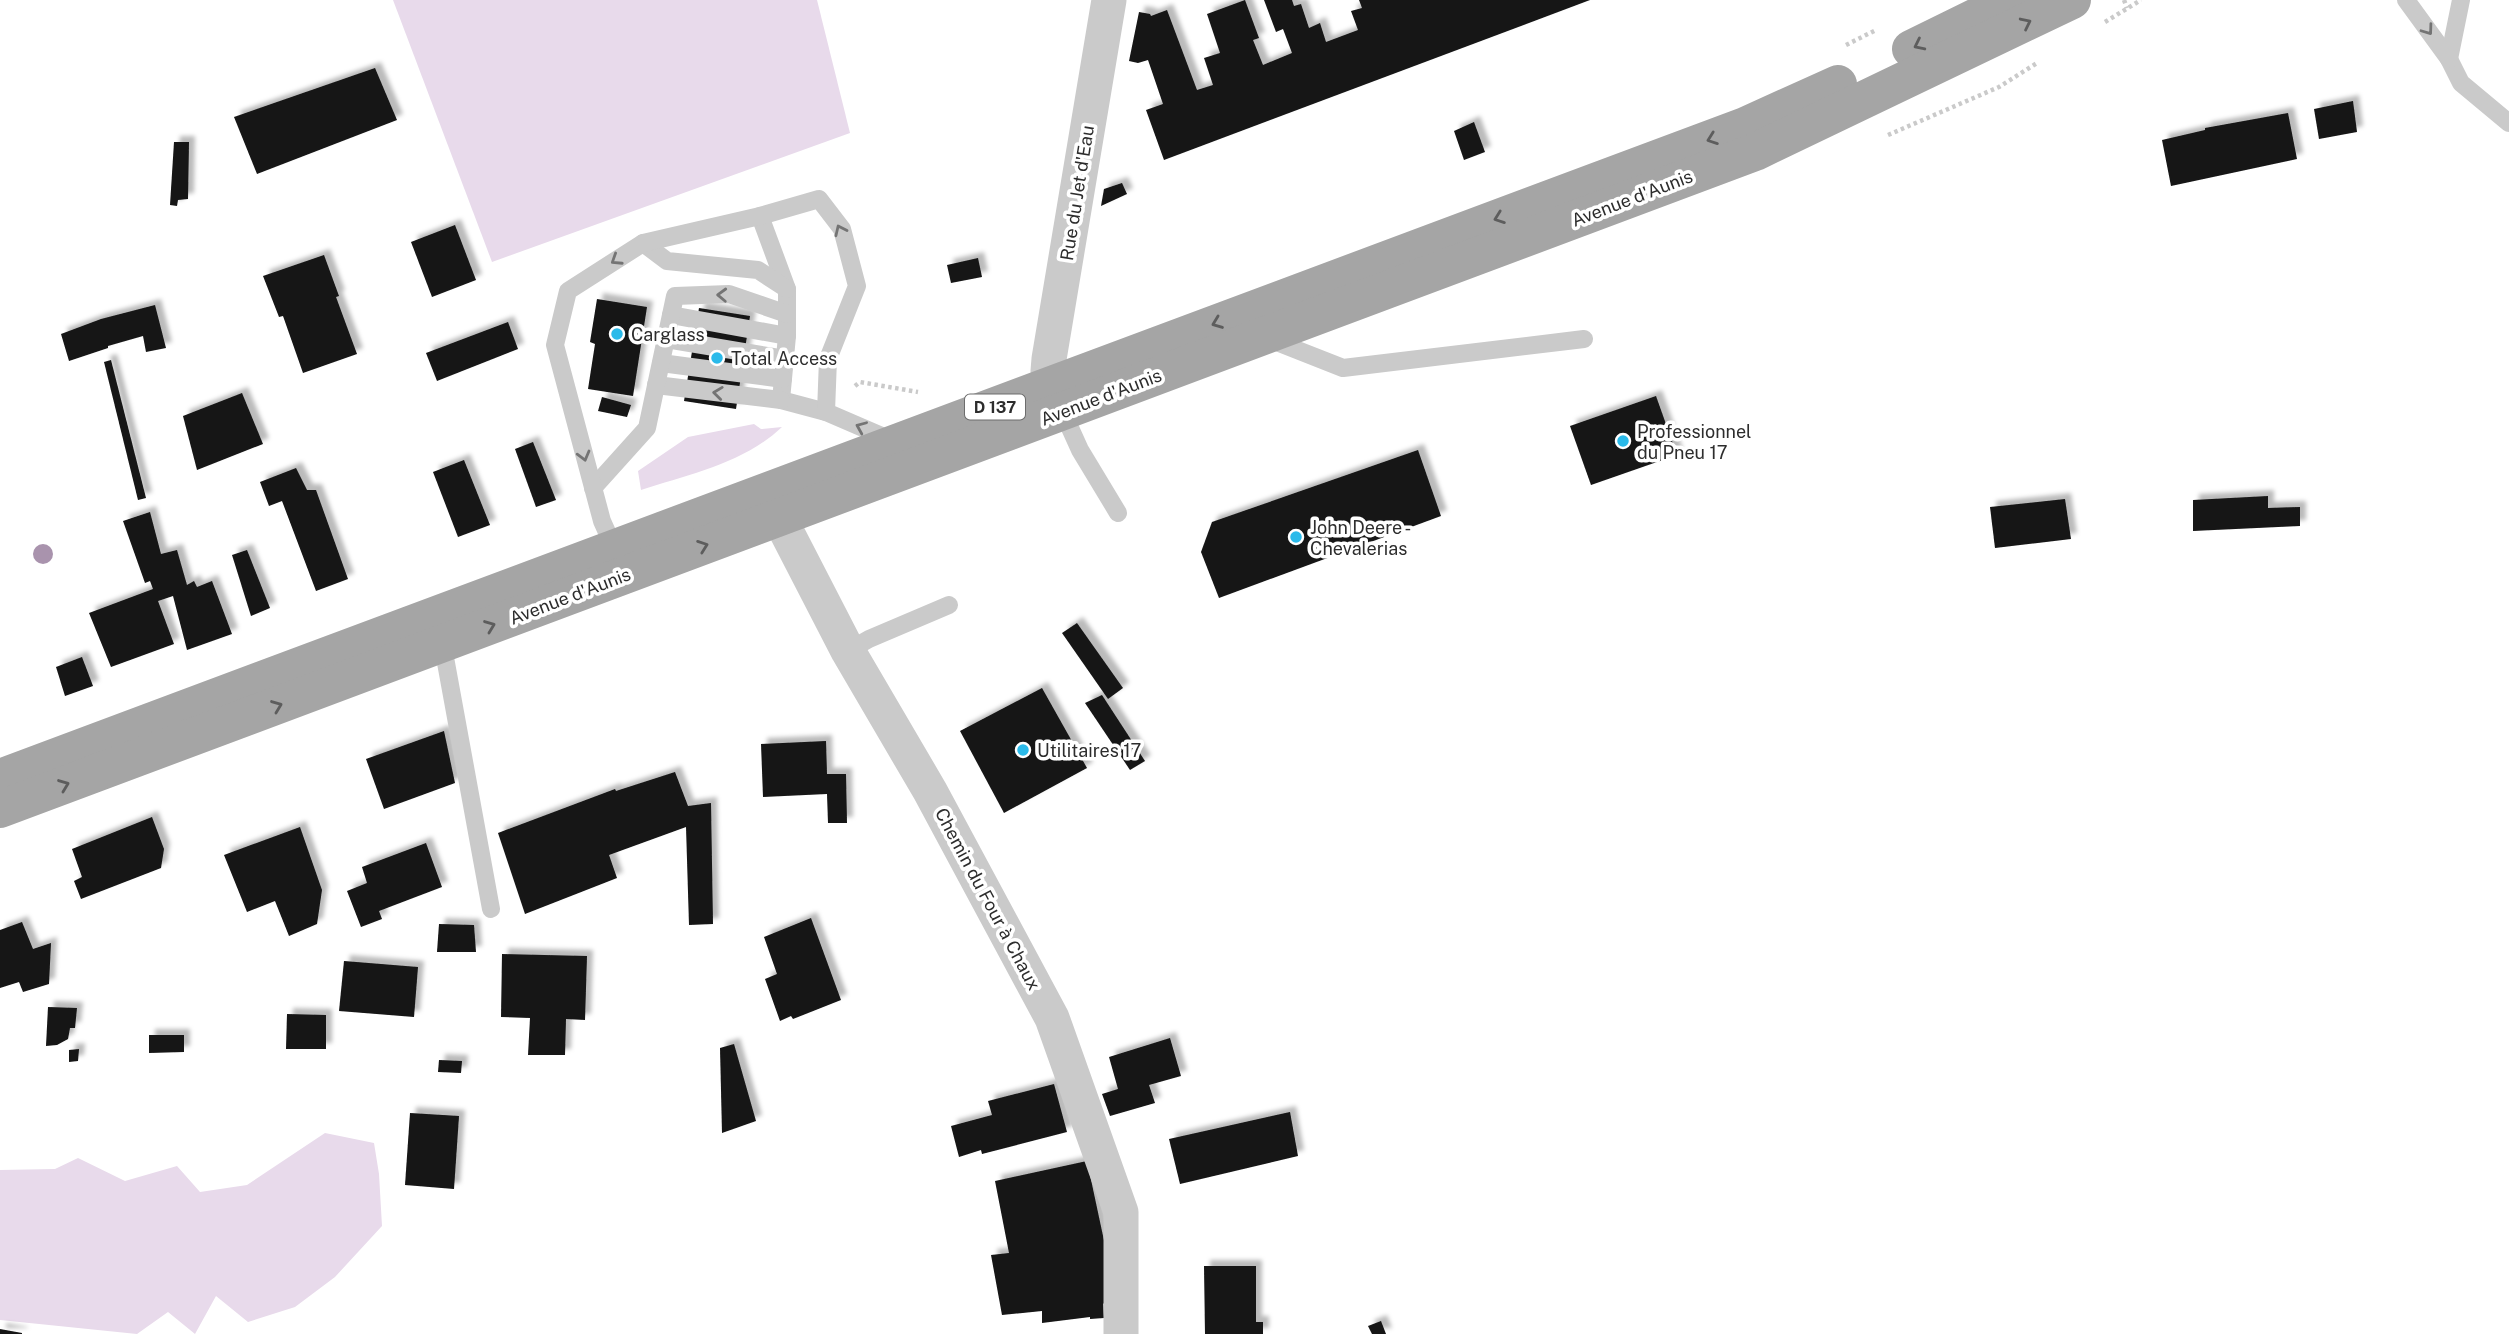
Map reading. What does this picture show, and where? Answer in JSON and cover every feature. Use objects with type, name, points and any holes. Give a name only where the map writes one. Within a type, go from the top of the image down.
[{"type":"main road","name":"Avenue d'Aunis","points":[[0,778],[440,629],[1257,323],[1745,126],[1881,64],[2011,0]]},
{"type":"main road","name":"Avenue d'Aunis","points":[[1257,323],[1755,152],[2072,0]]},
{"type":"main road","name":"Avenue d'Aunis","points":[[0,809],[440,629]]},
{"type":"street","name":"Rue du Jet d'Eau","points":[[1058,398],[1048,371],[1049,359],[1109,0]]},
{"type":"street","name":"Chemin du Four à Chaux","points":[[772,505],[848,651],[930,791],[1052,1017],[1121,1212],[1121,1334]]},
{"type":"lane","points":[[2406,0],[2449,59],[2461,83],[2509,123]]},
{"type":"lane","points":[[2449,59],[2461,0]]},
{"type":"lane","points":[[620,562],[602,521],[555,345],[568,291],[643,243],[760,216],[819,199],[842,229],[857,286],[828,359],[826,412]]},
{"type":"lane","points":[[760,216],[787,289],[787,336],[781,400]]},
{"type":"lane","points":[[643,243],[667,261],[758,270],[787,289]]},
{"type":"lane","points":[[593,488],[647,428],[675,296],[729,294],[787,314]]},
{"type":"lane","points":[[671,315],[787,336]]},
{"type":"lane","points":[[1257,323],[1343,368],[1584,339]]},
{"type":"lane","points":[[666,339],[785,359]]},
{"type":"lane","points":[[661,363],[783,379]]},
{"type":"lane","points":[[656,385],[781,400],[826,412],[903,456]]},
{"type":"lane","points":[[1058,398],[1080,450],[1118,513]]},
{"type":"lane","points":[[848,651],[949,604]]},
{"type":"lane","points":[[440,629],[491,909]]},
{"type":"path","points":[[2124,0],[2127,8]]},
{"type":"shaded area","points":[[393,0],[817,0],[850,133],[492,262]]},
{"type":"shaded area","points":[[754,424],[761,429],[782,427],[734,459],[641,490],[638,471],[688,437]]},
{"type":"shaded area","points":[[325,1133],[374,1143],[382,1226],[335,1277],[295,1307],[248,1322],[216,1296],[195,1334],[168,1312],[137,1334],[0,1320],[0,1170],[55,1169],[78,1158],[125,1181],[177,1166],[200,1192],[247,1185]]},
{"type":"building","points":[[1245,0],[1259,38],[1253,40],[1263,65],[1292,53],[1283,29],[1276,32],[1264,0],[1292,0],[1294,6],[1301,4],[1309,28],[1320,23],[1326,42],[1358,30],[1351,11],[1362,8],[1359,0],[1590,0],[1164,160],[1146,110],[1163,104],[1148,60],[1138,63],[1129,61],[1139,12],[1151,16],[1167,10],[1197,90],[1213,85],[1204,58],[1220,53],[1207,14]]},
{"type":"building","points":[[375,68],[397,120],[257,174],[234,117]]},
{"type":"building","points":[[2353,101],[2357,132],[2319,139],[2314,109]]},
{"type":"building","points":[[2288,113],[2297,159],[2171,186],[2162,140],[2205,128]]},
{"type":"building","points":[[1474,122],[1485,152],[1464,160],[1454,131]]},
{"type":"building","points":[[174,142],[189,142],[188,199],[178,200],[177,206],[170,205]]},
{"type":"building","points":[[1122,183],[1127,194],[1101,206],[1104,189]]},
{"type":"building","points":[[455,225],[476,280],[432,297],[411,242]]},
{"type":"building","points":[[324,255],[357,354],[303,373],[283,316],[279,317],[263,276]]},
{"type":"building","points":[[978,258],[982,277],[951,283],[947,265]]},
{"type":"building","points":[[597,299],[647,307],[633,396],[588,389],[595,344],[590,342]]},
{"type":"building","points":[[155,305],[166,348],[146,352],[143,336],[69,361],[61,334],[101,319]]},
{"type":"building","name":"Total Access","points":[[699,308],[750,316],[736,409],[684,401]]},
{"type":"building","points":[[508,322],[518,349],[437,381],[426,353]]},
{"type":"building","points":[[111,360],[146,498],[138,500],[104,362]]},
{"type":"building","points":[[242,393],[263,444],[197,470],[183,416]]},
{"type":"building","name":"Professionnel du Pneu 17","points":[[1656,396],[1677,455],[1591,485],[1570,426]]},
{"type":"building","points":[[602,397],[631,405],[627,417],[598,411]]},
{"type":"building","points":[[533,442],[556,500],[536,507],[515,449]]},
{"type":"building","name":"John Deere - Chevalerias","points":[[1418,450],[1441,516],[1219,598],[1201,552],[1212,522]]},
{"type":"building","points":[[464,460],[490,525],[458,537],[433,472]]},
{"type":"building","points":[[296,468],[307,490],[316,490],[348,579],[316,591],[282,501],[269,506],[260,482]]},
{"type":"building","points":[[2268,496],[2268,508],[2300,507],[2300,526],[2193,531],[2193,500]]},
{"type":"building","points":[[2065,499],[2071,539],[1995,548],[1990,507]]},
{"type":"building","points":[[150,512],[161,554],[177,550],[187,585],[194,581],[197,587],[212,581],[232,634],[187,650],[173,596],[158,601],[174,644],[111,667],[89,613],[153,589],[150,581],[145,583],[123,521]]},
{"type":"building","points":[[247,550],[270,608],[251,616],[232,555]]},
{"type":"building","points":[[1077,623],[1123,688],[1108,699],[1062,633]]},
{"type":"building","points":[[82,657],[93,686],[65,696],[56,667]]},
{"type":"building","name":"Utilitaires 17","points":[[1042,688],[1087,768],[1004,813],[960,731]]},
{"type":"building","points":[[1102,695],[1145,761],[1130,770],[1085,703]]},
{"type":"building","points":[[444,731],[455,783],[384,809],[366,759]]},
{"type":"building","points":[[826,741],[827,774],[846,774],[847,823],[828,823],[827,794],[763,797],[761,744]]},
{"type":"building","points":[[675,772],[688,806],[711,803],[713,924],[689,925],[686,827],[609,855],[617,878],[525,914],[498,833],[615,789],[616,791]]},
{"type":"building","points":[[152,817],[164,849],[161,868],[81,899],[74,881],[82,877],[72,849]]},
{"type":"building","points":[[300,827],[322,890],[317,924],[289,936],[275,901],[247,912],[224,855]]},
{"type":"building","points":[[426,843],[442,887],[379,911],[382,919],[361,927],[347,891],[367,883],[362,867]]},
{"type":"building","points":[[811,918],[841,1000],[793,1019],[791,1016],[780,1021],[765,979],[777,974],[764,937]]},
{"type":"building","points":[[22,922],[33,949],[51,943],[49,984],[23,992],[19,982],[0,988],[0,930]]},
{"type":"building","points":[[439,924],[474,925],[476,952],[437,952]]},
{"type":"building","points":[[502,954],[587,956],[585,1020],[566,1019],[565,1055],[528,1055],[530,1018],[501,1017]]},
{"type":"building","points":[[344,961],[418,967],[414,1017],[339,1011]]},
{"type":"building","points":[[48,1007],[77,1008],[75,1028],[70,1028],[68,1039],[57,1045],[46,1046]]},
{"type":"building","points":[[287,1014],[326,1015],[326,1049],[286,1049]]},
{"type":"building","points":[[149,1035],[184,1035],[184,1052],[149,1053]]},
{"type":"building","points":[[1170,1038],[1181,1076],[1149,1085],[1155,1103],[1110,1116],[1102,1094],[1118,1089],[1109,1057]]},
{"type":"building","points":[[734,1044],[756,1121],[722,1133],[720,1048]]},
{"type":"building","points":[[79,1049],[78,1061],[69,1062],[69,1050]]},
{"type":"building","points":[[439,1060],[462,1061],[461,1073],[438,1072]]},
{"type":"building","points":[[1054,1084],[1067,1132],[982,1154],[981,1150],[959,1157],[951,1126],[992,1115],[988,1101]]},
{"type":"building","points":[[1290,1112],[1298,1156],[1180,1184],[1169,1139]]},
{"type":"building","points":[[410,1113],[459,1116],[454,1189],[405,1185]]},
{"type":"building","points":[[1087,1161],[1115,1292],[1103,1304],[1104,1318],[1090,1317],[1042,1323],[1042,1311],[1002,1315],[991,1255],[1009,1253],[995,1181]]},
{"type":"building","points":[[1204,1266],[1256,1266],[1256,1322],[1263,1322],[1263,1334],[1205,1334]]},
{"type":"building","points":[[1381,1321],[1386,1334],[1372,1334],[1368,1326]]},
{"type":"building","points":[[0,1329],[22,1333],[22,1334],[0,1334]]},
{"type":"place","name":"Carglass","points":[[617,334]]},
{"type":"place","name":"Total Access","points":[[717,358]]},
{"type":"place","name":"Professionnel du Pneu 17","points":[[1623,441]]},
{"type":"place","name":"John Deere - Chevalerias","points":[[1296,537]]},
{"type":"place","name":"Utilitaires 17","points":[[1023,750]]}]
